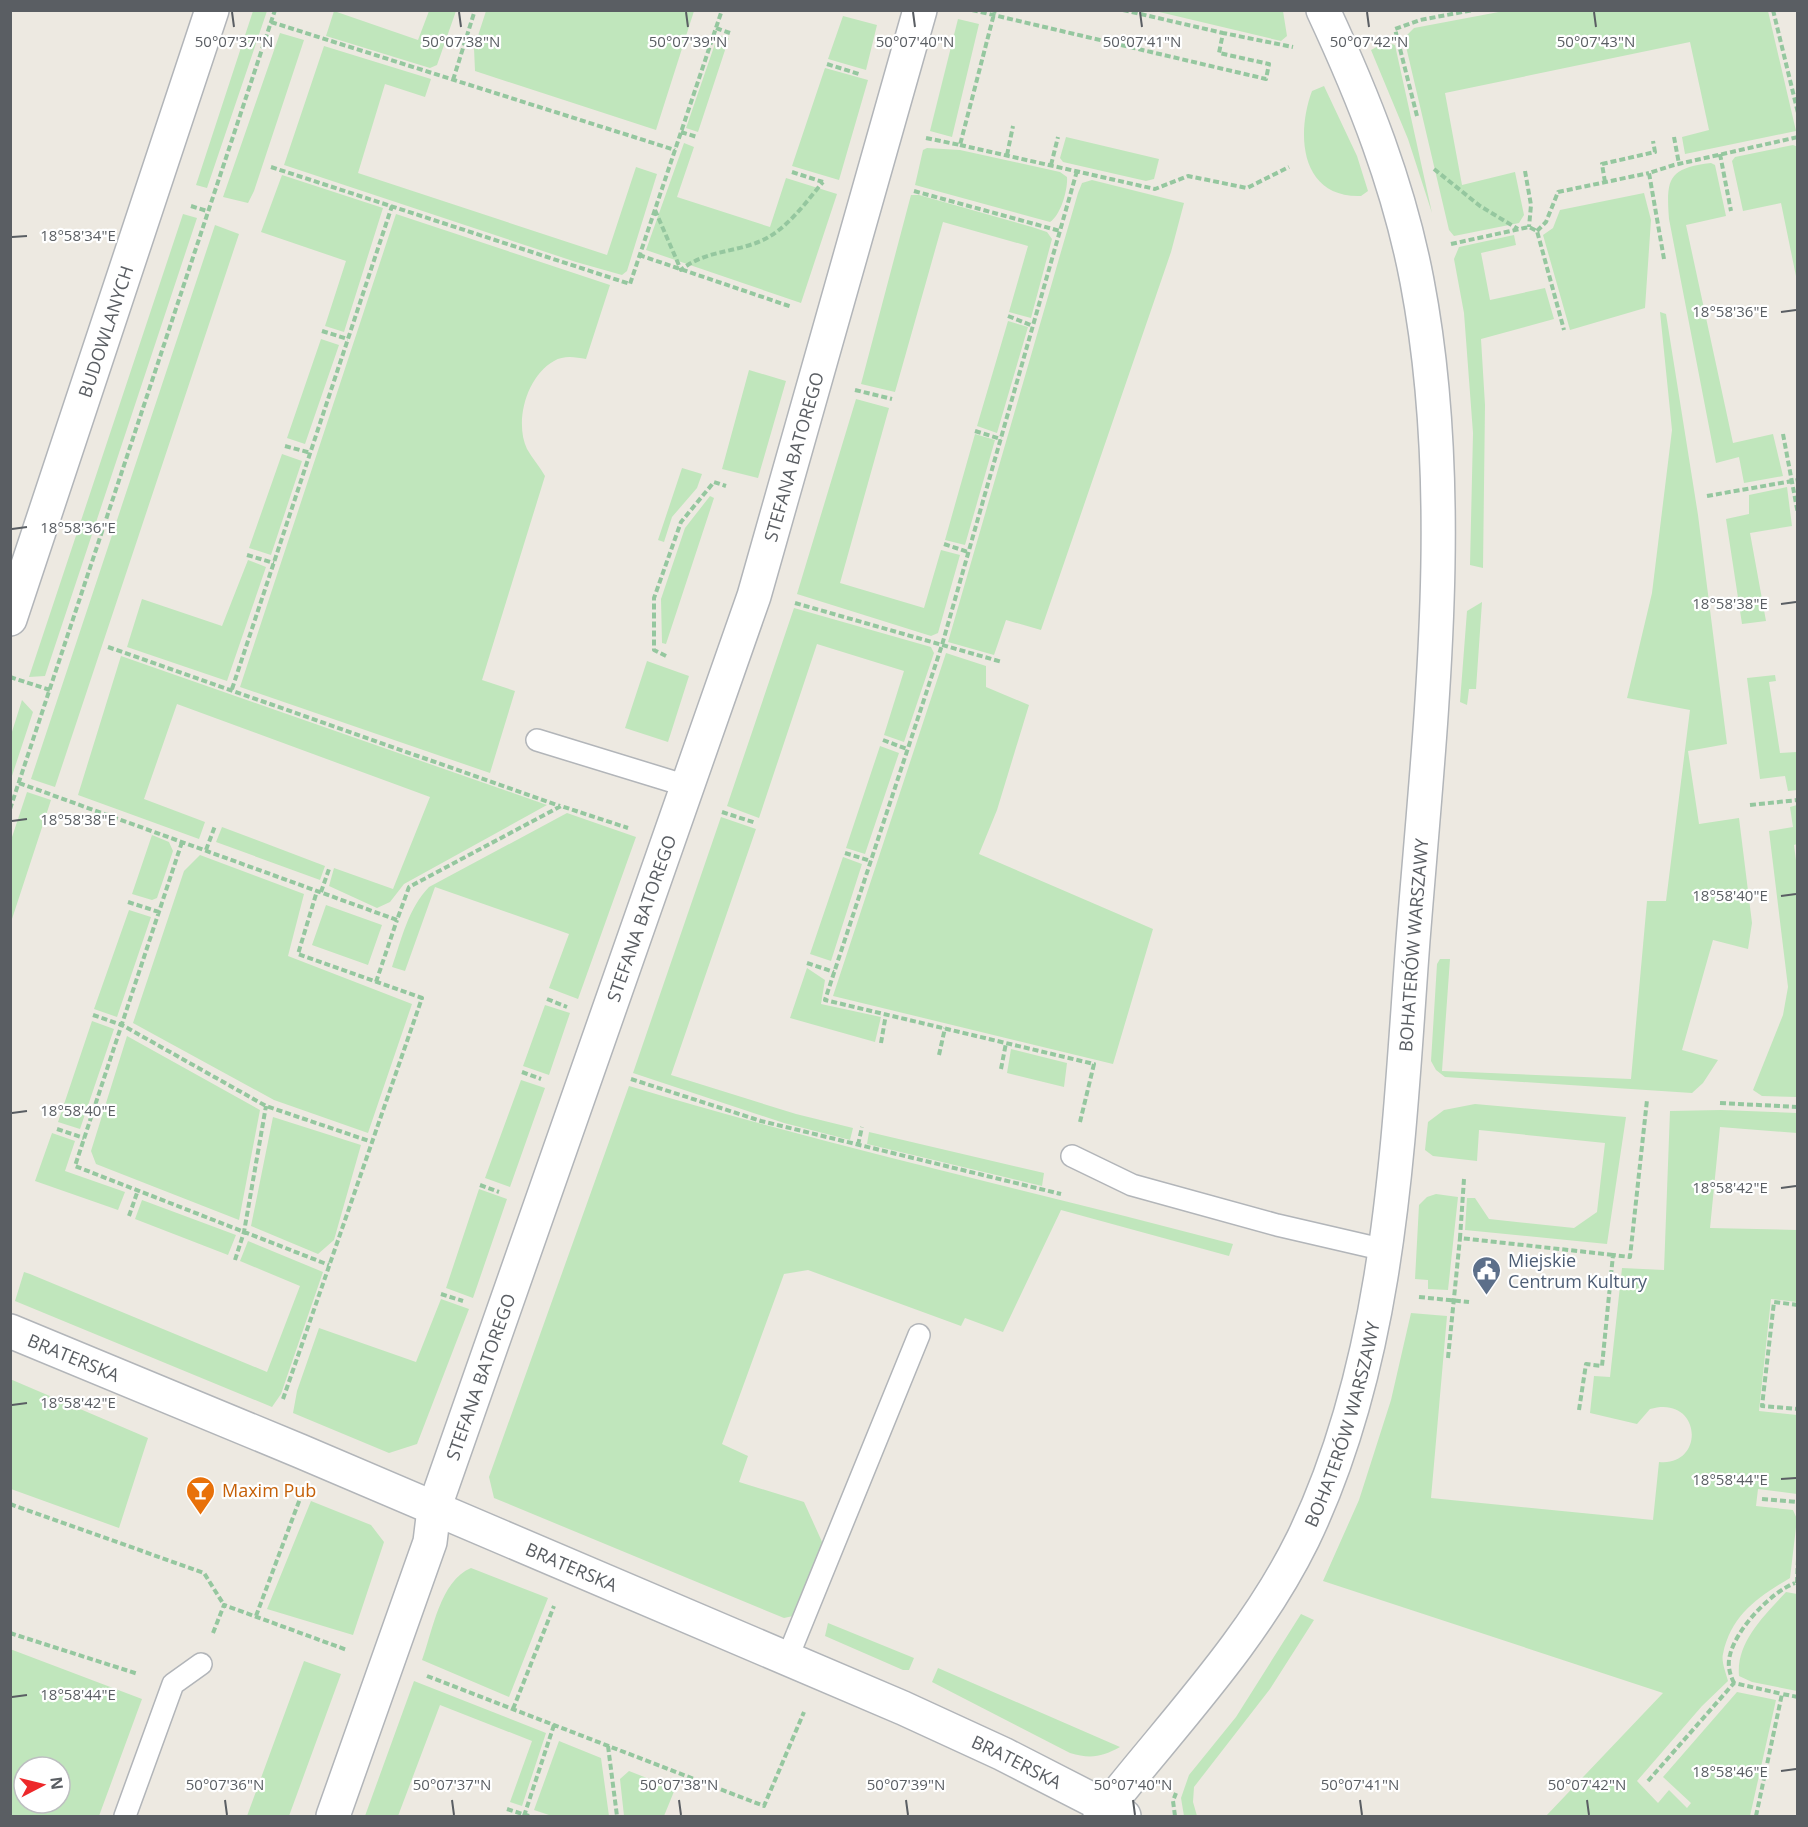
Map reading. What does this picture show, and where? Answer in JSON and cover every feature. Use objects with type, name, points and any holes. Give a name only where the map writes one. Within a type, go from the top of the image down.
[{"type":"street","name":"BUDOWLANYCH","points":[[10,619],[212,10]]},
{"type":"street","name":"STEFANA BATOREGO","points":[[333,1816],[430,1542],[434,1509],[754,596],[920,10]]},
{"type":"street","name":"BOHATERÓW WARSZAWY","points":[[1111,1813],[1229,1659],[1266,1603],[1303,1539],[1333,1462],[1357,1385],[1385,1250],[1409,1000],[1438,571],[1434,420],[1418,285],[1403,212],[1385,155],[1325,11]]},
{"type":"street","name":"BRATERSKA","points":[[10,1331],[903,1708],[1111,1813]]},
{"type":"lane","points":[[537,740],[687,786]]},
{"type":"lane","points":[[1072,1156],[1132,1185],[1277,1225],[1385,1250]]},
{"type":"lane","points":[[787,1659],[919,1335]]},
{"type":"lane","points":[[125,1816],[173,1684],[201,1664]]},
{"type":"path","points":[[10,809],[275,10]]},
{"type":"path","points":[[453,80],[475,10]]},
{"type":"path","points":[[271,167],[630,284],[722,10]]},
{"type":"path","points":[[972,10],[995,13],[1266,79],[1269,64],[1219,53],[1223,33]]},
{"type":"path","points":[[1123,10],[1293,49]]},
{"type":"path","points":[[1395,29],[1420,20],[1473,10]]},
{"type":"path","points":[[1773,11],[1797,113]]},
{"type":"path","points":[[960,145],[995,13]]},
{"type":"path","points":[[272,22],[675,150]]},
{"type":"path","points":[[716,28],[730,33]]},
{"type":"path","points":[[827,64],[865,75]]},
{"type":"path","points":[[1007,155],[1013,126]]},
{"type":"path","points":[[681,132],[697,136]]},
{"type":"path","points":[[921,137],[1155,189],[1188,176],[1247,188],[1289,167]]},
{"type":"path","points":[[1052,165],[1058,137]]},
{"type":"path","points":[[1674,137],[1679,164]]},
{"type":"path","points":[[1537,231],[1546,222],[1558,192],[1649,174],[1679,164],[1797,137]]},
{"type":"path","points":[[1605,182],[1602,164],[1655,152],[1653,141]]},
{"type":"path","points":[[1720,154],[1731,211]]},
{"type":"path","points":[[1429,165],[1480,206],[1518,229]]},
{"type":"path","points":[[1072,1156],[1094,1064],[825,1000],[942,645],[1077,171]]},
{"type":"path","points":[[1525,171],[1531,205],[1529,227]]},
{"type":"path","points":[[792,172],[833,185]]},
{"type":"path","points":[[1649,174],[1664,259]]},
{"type":"path","points":[[681,270],[695,259],[744,247],[765,239],[793,218],[823,182]]},
{"type":"path","points":[[907,189],[1060,231]]},
{"type":"path","points":[[232,689],[392,206]]},
{"type":"path","points":[[655,209],[681,270]]},
{"type":"path","points":[[1448,245],[1529,227],[1537,231],[1564,330]]},
{"type":"path","points":[[639,255],[798,309]]},
{"type":"path","points":[[1008,316],[1033,326]]},
{"type":"path","points":[[322,331],[348,339]]},
{"type":"path","points":[[853,389],[892,399]]},
{"type":"path","points":[[975,431],[1001,439]]},
{"type":"path","points":[[1783,434],[1795,480],[1797,514]]},
{"type":"path","points":[[285,446],[310,453]]},
{"type":"path","points":[[1707,496],[1795,480]]},
{"type":"path","points":[[666,656],[654,650],[654,598],[681,522],[714,482],[726,486]]},
{"type":"path","points":[[944,544],[968,552]]},
{"type":"path","points":[[247,555],[274,563]]},
{"type":"path","points":[[788,601],[1002,662]]},
{"type":"path","points":[[108,647],[634,830]]},
{"type":"path","points":[[10,676],[50,690]]},
{"type":"path","points":[[883,740],[907,749]]},
{"type":"path","points":[[19,783],[397,920]]},
{"type":"path","points":[[1750,805],[1797,800]]},
{"type":"path","points":[[376,982],[409,887],[561,806]]},
{"type":"path","points":[[719,810],[756,823]]},
{"type":"path","points":[[206,850],[215,825]]},
{"type":"path","points":[[182,842],[75,1166],[329,1265]]},
{"type":"path","points":[[845,853],[870,861]]},
{"type":"path","points":[[281,1403],[422,998],[298,954],[329,869]]},
{"type":"path","points":[[128,902],[159,912]]},
{"type":"path","points":[[807,963],[834,972]]},
{"type":"path","points":[[880,1043],[886,1014]]},
{"type":"path","points":[[93,1015],[122,1025],[266,1106],[372,1142]]},
{"type":"path","points":[[939,1055],[945,1028]]},
{"type":"path","points":[[1001,1070],[1006,1042]]},
{"type":"path","points":[[624,1077],[761,1121],[1070,1196]]},
{"type":"path","points":[[1460,1238],[1630,1257],[1647,1100]]},
{"type":"path","points":[[1720,1103],[1797,1107]]},
{"type":"path","points":[[235,1260],[244,1232],[266,1106]]},
{"type":"path","points":[[858,1145],[862,1128]]},
{"type":"path","points":[[57,1129],[84,1138]]},
{"type":"path","points":[[1448,1358],[1464,1179]]},
{"type":"path","points":[[129,1216],[138,1190]]},
{"type":"path","points":[[1579,1410],[1586,1364],[1602,1366],[1614,1255]]},
{"type":"path","points":[[1417,1297],[1469,1302]]},
{"type":"path","points":[[1797,1305],[1774,1302],[1762,1406],[1797,1409]]},
{"type":"path","points":[[256,1616],[304,1490]]},
{"type":"path","points":[[1762,1499],[1797,1503]]},
{"type":"path","points":[[10,1504],[204,1573],[224,1605],[349,1651]]},
{"type":"path","points":[[1734,1683],[1729,1671],[1730,1655],[1750,1618],[1779,1589],[1796,1583],[1797,1559]]},
{"type":"path","points":[[513,1709],[558,1597]]},
{"type":"path","points":[[211,1639],[224,1605]]},
{"type":"path","points":[[10,1633],[173,1684]]},
{"type":"path","points":[[422,1674],[764,1806],[807,1703]]},
{"type":"path","points":[[1734,1683],[1797,1697]]},
{"type":"path","points":[[1648,1781],[1734,1683]]},
{"type":"path","points":[[1756,1816],[1782,1694]]},
{"type":"path","points":[[507,1809],[526,1816],[554,1725]]},
{"type":"path","points":[[608,1746],[617,1816]]},
{"type":"path","points":[[1175,1816],[1173,1801],[1179,1782]]},
{"type":"green space","points":[[253,11],[267,11],[207,188],[196,185]]},
{"type":"green space","points":[[334,11],[418,40],[429,11],[456,11],[437,65],[430,68],[326,36]]},
{"type":"green space","points":[[486,11],[694,11],[656,130],[475,71],[474,48]]},
{"type":"green space","points":[[1155,11],[1283,11],[1287,36],[1281,41]]},
{"type":"green space","points":[[1504,11],[1768,11],[1796,131],[1685,154],[1682,137],[1709,130],[1690,42],[1445,93],[1462,185],[1515,172],[1524,215],[1519,223],[1454,236],[1449,230],[1404,38],[1414,28]]},
{"type":"green space","points":[[843,16],[877,25],[866,70],[828,59]]},
{"type":"green space","points":[[958,19],[979,24],[952,137],[930,131]]},
{"type":"green space","points":[[280,33],[304,40],[254,191],[248,203],[223,197]]},
{"type":"green space","points":[[718,35],[729,38],[698,132],[686,128]]},
{"type":"green space","points":[[1386,42],[1395,45],[1432,213],[1408,139],[1371,50]]},
{"type":"green space","points":[[324,46],[431,79],[425,97],[385,84],[358,173],[607,255],[636,167],[657,174],[627,271],[622,275],[576,262],[284,165]]},
{"type":"green space","points":[[825,68],[868,80],[839,180],[792,166]]},
{"type":"green space","points":[[1324,86],[1357,156],[1368,191],[1361,196],[1341,194],[1325,186],[1314,175],[1308,160],[1304,144],[1307,108],[1312,91]]},
{"type":"green space","points":[[1066,137],[1159,159],[1154,179],[1146,181],[1063,162],[1060,158]]},
{"type":"green space","points":[[684,143],[694,147],[677,197],[770,227],[786,178],[837,194],[801,303],[646,250]]},
{"type":"green space","points":[[1793,145],[1798,147],[1797,281],[1781,203],[1743,211],[1732,161],[1735,157]]},
{"type":"green space","points":[[927,148],[960,150],[1060,172],[1067,177],[1067,182],[1060,208],[1050,222],[915,185],[923,150]]},
{"type":"green space","points":[[1711,163],[1715,165],[1726,216],[1686,225],[1733,443],[1773,434],[1783,476],[1744,483],[1739,457],[1716,463],[1669,219],[1668,194],[1673,178],[1686,168]]},
{"type":"green space","points":[[282,175],[383,208],[344,332],[325,326],[346,261],[261,232]]},
{"type":"green space","points":[[1092,180],[1184,203],[1171,252],[1041,630],[1006,620],[994,655],[948,642],[1078,193],[1082,183]]},
{"type":"green space","points":[[1644,193],[1651,220],[1645,308],[1570,330],[1543,235],[1553,228],[1560,210]]},
{"type":"green space","points":[[911,195],[919,195],[1032,227],[1047,232],[1052,239],[1031,318],[1009,312],[1028,246],[943,222],[895,392],[861,384]]},
{"type":"green space","points":[[183,214],[197,218],[45,676],[29,677]]},
{"type":"green space","points":[[396,214],[610,285],[586,359],[566,357],[554,361],[537,377],[526,400],[523,413],[523,438],[527,449],[545,476],[482,680],[515,691],[490,773],[240,687]]},
{"type":"green space","points":[[215,225],[239,234],[55,787],[31,779]]},
{"type":"green space","points":[[1514,235],[1516,245],[1481,253],[1490,300],[1545,288],[1554,319],[1481,339],[1485,405],[1483,568],[1470,565],[1473,433],[1464,313],[1454,259],[1459,247]]},
{"type":"green space","points":[[1660,312],[1666,314],[1698,515],[1727,744],[1688,751],[1699,824],[1739,818],[1752,923],[1748,949],[1713,940],[1682,1050],[1718,1060],[1703,1083],[1692,1093],[1445,1077],[1436,1070],[1431,1061],[1437,964],[1440,959],[1450,959],[1442,1071],[1631,1079],[1647,901],[1666,901],[1690,710],[1627,698],[1652,593],[1672,430]]},
{"type":"green space","points":[[1008,321],[1028,327],[997,433],[977,426]]},
{"type":"green space","points":[[321,339],[339,345],[305,444],[287,438]]},
{"type":"green space","points":[[749,370],[786,381],[758,478],[722,469]]},
{"type":"green space","points":[[856,399],[889,408],[840,583],[924,608],[941,550],[960,555],[938,633],[931,636],[797,594]]},
{"type":"green space","points":[[975,434],[995,440],[965,545],[945,540]]},
{"type":"green space","points":[[282,454],[302,461],[271,555],[249,548]]},
{"type":"green space","points":[[682,468],[702,474],[697,488],[672,517],[664,542],[658,540]]},
{"type":"green space","points":[[1787,487],[1792,526],[1750,533],[1766,621],[1742,624],[1726,519],[1749,514],[1749,495]]},
{"type":"green space","points":[[710,496],[714,498],[666,644],[662,643],[661,599],[685,528]]},
{"type":"green space","points":[[248,560],[266,567],[227,681],[127,647],[142,599],[222,626]]},
{"type":"green space","points":[[1482,602],[1476,689],[1469,689],[1467,705],[1460,702],[1467,611]]},
{"type":"green space","points":[[794,608],[931,647],[934,653],[904,742],[884,735],[904,671],[817,644],[759,818],[727,806]]},
{"type":"green space","points":[[946,653],[986,666],[986,687],[1029,705],[997,810],[979,854],[1153,929],[1113,1064],[833,996]]},
{"type":"green space","points":[[121,656],[547,805],[404,884],[390,902],[377,908],[329,886],[334,868],[393,889],[430,797],[177,704],[144,799],[205,822],[199,839],[78,795]]},
{"type":"green space","points":[[647,661],[689,676],[668,742],[625,728]]},
{"type":"green space","points":[[1775,675],[1776,681],[1769,682],[1780,753],[1797,752],[1797,790],[1788,791],[1785,776],[1760,779],[1747,678]]},
{"type":"green space","points":[[22,700],[33,712],[11,779],[11,735]]},
{"type":"green space","points":[[880,746],[899,753],[865,854],[846,848]]},
{"type":"green space","points":[[27,792],[51,800],[11,922],[11,840]]},
{"type":"green space","points":[[1797,805],[1797,844],[1794,845],[1798,876],[1797,1097],[1762,1096],[1753,1090],[1783,1015],[1788,987],[1769,831],[1793,827],[1790,807]]},
{"type":"green space","points":[[567,813],[636,837],[578,999],[549,988],[569,934],[435,887],[405,971],[392,967],[411,914],[429,887]]},
{"type":"green space","points":[[721,817],[756,829],[671,1075],[796,1114],[853,1128],[850,1140],[784,1123],[633,1073]]},
{"type":"green space","points":[[222,827],[325,866],[320,880],[216,842]]},
{"type":"green space","points":[[152,835],[169,842],[173,851],[157,898],[152,900],[132,894]]},
{"type":"green space","points":[[200,855],[304,894],[288,956],[412,1004],[368,1133],[274,1100],[133,1023],[184,871]]},
{"type":"green space","points":[[843,857],[862,864],[831,961],[810,954]]},
{"type":"green space","points":[[326,905],[382,925],[368,965],[312,945]]},
{"type":"green space","points":[[129,910],[151,917],[117,1017],[94,1009]]},
{"type":"green space","points":[[807,968],[825,980],[821,1004],[881,1017],[875,1042],[790,1018]]},
{"type":"green space","points":[[545,1005],[570,1013],[549,1075],[523,1066]]},
{"type":"green space","points":[[92,1021],[114,1029],[80,1129],[58,1122]]},
{"type":"green space","points":[[127,1036],[260,1110],[239,1220],[96,1164],[91,1151]]},
{"type":"green space","points":[[1011,1049],[1067,1063],[1064,1087],[1007,1073]]},
{"type":"green space","points":[[521,1080],[545,1088],[510,1187],[485,1178]]},
{"type":"green space","points":[[629,1086],[779,1129],[1233,1244],[1229,1256],[1061,1210],[1003,1332],[965,1318],[961,1326],[808,1270],[784,1274],[722,1444],[748,1456],[739,1482],[804,1502],[823,1544],[793,1616],[784,1618],[494,1498],[489,1477]]},
{"type":"green space","points":[[1475,1104],[1626,1117],[1607,1244],[1465,1230],[1467,1198],[1475,1198],[1489,1219],[1574,1228],[1597,1212],[1605,1143],[1479,1130],[1477,1161],[1433,1156],[1425,1150],[1428,1122],[1444,1110]]},
{"type":"green space","points":[[1721,1110],[1797,1113],[1797,1133],[1720,1127],[1710,1228],[1797,1230],[1797,1302],[1771,1299],[1759,1411],[1797,1415],[1797,1494],[1758,1489],[1756,1506],[1793,1510],[1797,1519],[1790,1578],[1767,1592],[1739,1618],[1732,1628],[1723,1654],[1723,1664],[1728,1681],[1702,1706],[1637,1781],[1658,1803],[1669,1790],[1687,1808],[1691,1803],[1663,1777],[1737,1692],[1776,1700],[1750,1816],[1546,1816],[1663,1693],[1323,1581],[1359,1500],[1391,1400],[1411,1313],[1447,1316],[1431,1498],[1653,1520],[1659,1462],[1674,1461],[1685,1454],[1691,1443],[1692,1432],[1688,1420],[1680,1412],[1667,1407],[1650,1409],[1637,1424],[1590,1413],[1594,1376],[1610,1377],[1622,1268],[1664,1270],[1670,1111]]},
{"type":"green space","points":[[273,1117],[361,1145],[334,1240],[318,1254],[251,1226]]},
{"type":"green space","points":[[869,1132],[1044,1173],[1042,1186],[867,1144]]},
{"type":"green space","points":[[52,1133],[75,1141],[65,1171],[125,1192],[118,1210],[35,1181]]},
{"type":"green space","points":[[479,1189],[507,1199],[473,1298],[446,1288]]},
{"type":"green space","points":[[1436,1194],[1458,1197],[1448,1290],[1428,1289],[1428,1280],[1415,1279],[1419,1205],[1427,1197]]},
{"type":"green space","points":[[142,1200],[236,1235],[228,1255],[135,1219]]},
{"type":"green space","points":[[248,1241],[323,1272],[281,1394],[272,1407],[15,1301],[24,1272],[267,1372],[300,1286],[240,1261]]},
{"type":"green space","points":[[441,1299],[469,1309],[417,1444],[389,1453],[293,1413],[297,1391],[319,1328],[416,1362]]},
{"type":"green space","points":[[10,1379],[148,1438],[119,1528],[11,1489]]},
{"type":"green space","points":[[311,1501],[371,1525],[384,1542],[353,1635],[267,1609]]},
{"type":"green space","points":[[471,1568],[548,1598],[509,1697],[422,1660],[445,1595],[460,1574]]},
{"type":"green space","points":[[1786,1592],[1797,1594],[1797,1691],[1752,1682],[1739,1676],[1742,1652],[1753,1630]]},
{"type":"green space","points":[[1301,1614],[1314,1620],[1270,1689],[1194,1787],[1193,1802],[1197,1816],[1184,1816],[1181,1798],[1189,1775],[1236,1717]]},
{"type":"green space","points":[[828,1623],[914,1658],[909,1670],[903,1670],[825,1636]]},
{"type":"green space","points":[[10,1649],[142,1699],[99,1816],[11,1816]]},
{"type":"green space","points":[[304,1661],[341,1674],[289,1816],[247,1816]]},
{"type":"green space","points":[[938,1668],[1120,1747],[1096,1756],[1070,1753],[932,1682]]},
{"type":"green space","points":[[414,1681],[546,1733],[522,1806],[510,1802],[532,1741],[440,1705],[398,1816],[365,1816]]},
{"type":"green space","points":[[559,1741],[601,1758],[609,1816],[552,1816],[534,1810]]},
{"type":"green space","points":[[629,1771],[675,1789],[664,1816],[624,1816],[620,1779]]},
{"type":"place","name":"Miejskie Centrum Kultury","points":[[1487,1296]]},
{"type":"place","name":"Maxim Pub","points":[[201,1516]]}]
